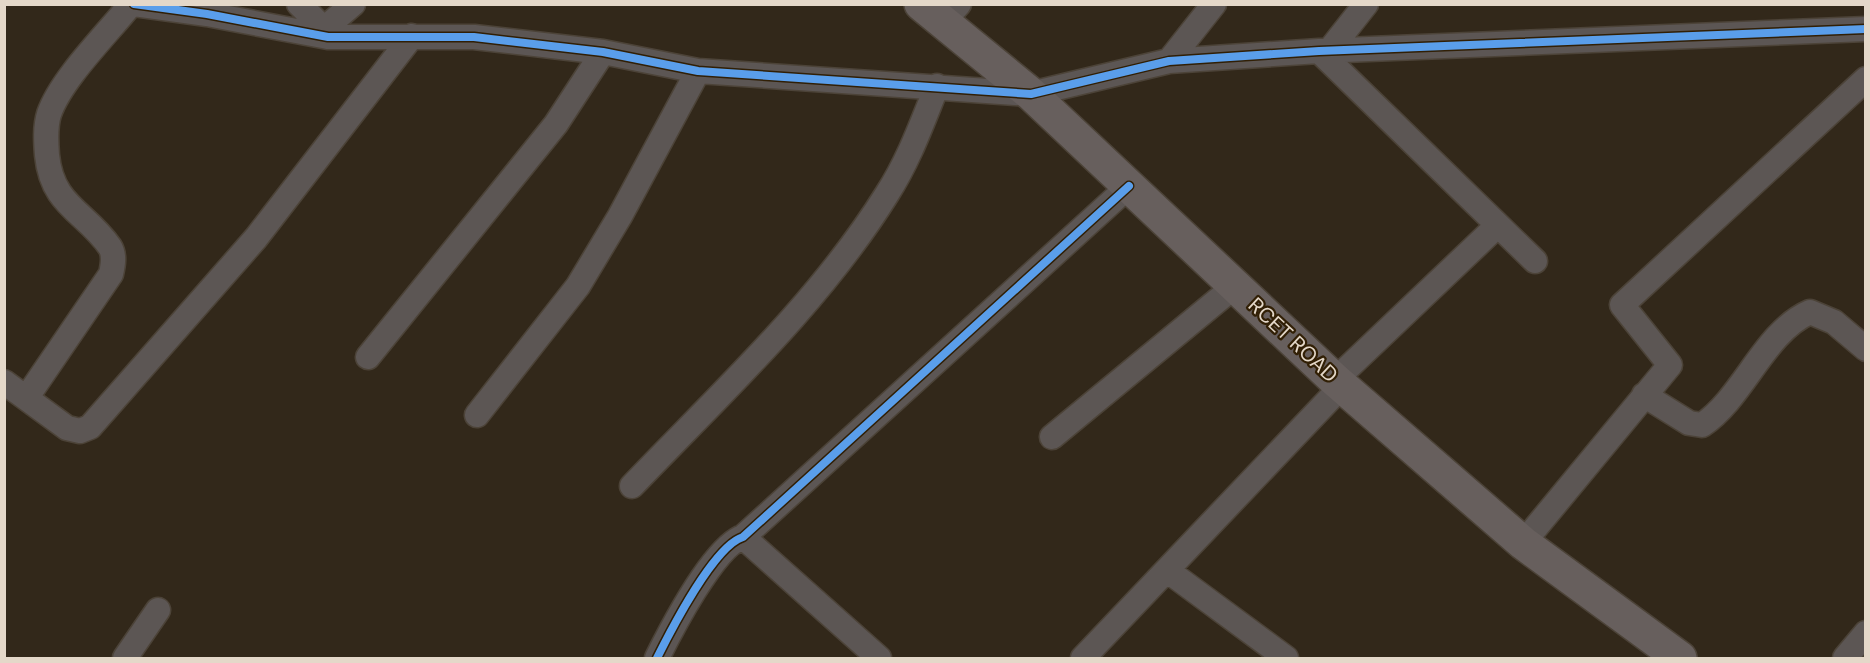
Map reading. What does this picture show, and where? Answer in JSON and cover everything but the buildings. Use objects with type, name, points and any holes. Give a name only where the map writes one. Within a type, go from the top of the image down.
[{"type":"main road","name":"RCET ROAD","points":[[941,10],[1339,383],[1523,543],[1680,658]]},
{"type":"street","points":[[27,397],[111,274],[113,265],[110,248],[54,188],[48,168],[45,141],[49,115],[62,90],[133,4],[326,33],[474,37],[603,52],[698,71],[1031,94],[1169,61],[1324,51],[1866,29]]},
{"type":"street","points":[[299,4],[326,33]]},
{"type":"street","points":[[326,33],[353,4]]},
{"type":"street","points":[[1169,61],[1214,4]]},
{"type":"street","points":[[1324,51],[1366,4]]},
{"type":"street","points":[[4,382],[67,428],[80,431],[90,428],[256,238],[412,36]]},
{"type":"street","points":[[1324,51],[1535,261]]},
{"type":"street","points":[[368,357],[556,124],[603,52]]},
{"type":"street","points":[[477,415],[578,286],[636,188],[698,71]]},
{"type":"street","points":[[1523,543],[1670,365],[1622,305],[1866,79]]},
{"type":"street","points":[[633,486],[798,313],[846,252],[887,194],[913,147],[937,86]]},
{"type":"street","points":[[657,658],[698,585],[732,540],[743,537],[1129,186]]},
{"type":"street","points":[[1083,658],[1168,572],[1339,383],[1498,225]]},
{"type":"street","points":[[1052,437],[1235,286]]},
{"type":"street","points":[[1644,395],[1689,423],[1702,425],[1722,408],[1786,328],[1810,312],[1834,322],[1866,349]]},
{"type":"street","points":[[743,537],[879,658]]},
{"type":"street","points":[[1168,572],[1286,658]]},
{"type":"street","points":[[125,658],[158,610]]},
{"type":"street","points":[[1845,658],[1866,633]]},
{"type":"cycle path","points":[[134,4],[207,14],[328,37],[474,37],[603,52],[698,71],[1031,94],[1169,61],[1319,51],[1866,29]]},
{"type":"cycle path","points":[[657,658],[694,590],[719,556],[743,537],[1129,186]]}]
